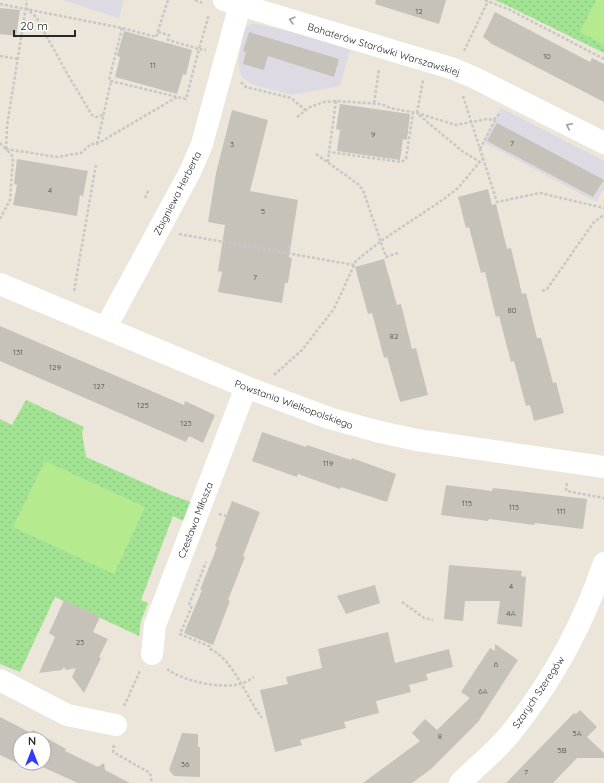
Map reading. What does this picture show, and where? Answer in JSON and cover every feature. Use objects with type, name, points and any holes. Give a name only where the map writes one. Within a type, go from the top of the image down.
[{"type":"street","name":"Bohaterów Starówki Warszawskiej","points":[[224,6],[426,60],[454,69],[482,81],[604,143]]},
{"type":"street","name":"Zbigniewa Herberta","points":[[106,327],[190,172],[202,144],[226,55],[224,6]]},
{"type":"street","name":"Powstania Wielkopolskiego","points":[[0,284],[106,327],[246,387],[329,418],[380,432],[604,467]]},
{"type":"street","name":"Czesława Miłosza","points":[[148,660],[154,625],[246,387]]},
{"type":"street","name":"Szarych Szeregów","points":[[460,783],[509,735],[554,672],[584,615],[604,563]]},
{"type":"street","points":[[0,680],[67,715],[116,725]]},
{"type":"path","points":[[6,149],[7,126],[27,0]]},
{"type":"path","points":[[0,4],[122,28],[156,37],[168,0]]},
{"type":"path","points":[[454,69],[487,0],[510,10],[604,59]]},
{"type":"path","points":[[111,80],[186,99],[199,49],[224,6]]},
{"type":"path","points":[[26,8],[36,18],[92,115],[96,117],[103,115]]},
{"type":"path","points":[[97,144],[111,80],[109,80],[122,28]]},
{"type":"path","points":[[158,32],[169,35],[168,40],[226,55]]},
{"type":"path","points":[[0,56],[18,59]]},
{"type":"path","points":[[417,113],[426,60]]},
{"type":"path","points":[[374,102],[378,77]]},
{"type":"path","points":[[240,80],[246,87],[291,98],[305,110]]},
{"type":"path","points":[[462,93],[497,202],[540,193],[604,208]]},
{"type":"path","points":[[6,149],[57,157],[81,153],[91,144],[97,144],[177,97]]},
{"type":"path","points":[[328,162],[336,100]]},
{"type":"path","points":[[297,117],[305,110],[324,102],[336,100],[374,102],[390,108],[417,113],[456,125],[487,119],[495,120]]},
{"type":"path","points":[[480,149],[495,120],[504,110]]},
{"type":"path","points":[[329,152],[401,162],[406,160],[413,113]]},
{"type":"path","points":[[417,113],[462,151],[480,162]]},
{"type":"path","points":[[0,143],[13,158],[10,200],[0,219]]},
{"type":"path","points":[[316,154],[358,184],[362,190],[386,257],[398,253]]},
{"type":"path","points":[[271,378],[302,350],[334,309],[356,260],[458,188],[483,158]]},
{"type":"path","points":[[74,293],[96,164]]},
{"type":"path","points":[[145,198],[149,189]]},
{"type":"path","points":[[542,291],[547,289],[594,222],[604,215]]},
{"type":"path","points":[[178,234],[354,265]]},
{"type":"path","points":[[288,253],[289,245]]},
{"type":"path","points":[[567,485],[566,491],[604,498]]},
{"type":"path","points":[[206,562],[179,634],[209,646],[210,649],[228,662],[262,718]]},
{"type":"path","points":[[402,602],[424,618],[433,620]]},
{"type":"path","points":[[152,783],[150,773],[113,752],[116,725],[148,660],[178,676],[200,683],[240,684],[254,678]]},
{"type":"shaded area","points":[[62,0],[124,0],[119,18]]},
{"type":"shaded area","points":[[253,23],[301,34],[350,50],[340,86],[292,95],[251,84],[241,76],[238,62],[244,28]]},
{"type":"shaded area","points":[[501,108],[604,161],[604,188],[596,202],[483,142]]},
{"type":"green space","points":[[495,0],[604,0],[604,53],[506,5]]},
{"type":"green space","points":[[596,0],[604,0],[604,45],[580,32]]},
{"type":"green space","points":[[26,400],[84,427],[82,433],[86,457],[171,495],[191,502],[183,521],[173,516],[141,600],[148,603],[141,621],[139,636],[55,597],[20,672],[0,664],[0,419],[12,425]]},
{"type":"green space","points":[[45,461],[145,507],[114,574],[13,527]]},
{"type":"building","points":[[376,0],[446,0],[439,24],[375,4]]},
{"type":"building","points":[[0,8],[20,10],[16,36],[0,34]]},
{"type":"building","points":[[495,12],[590,62],[592,58],[604,64],[604,102],[490,43],[483,37]]},
{"type":"building","points":[[124,31],[192,50],[186,75],[183,74],[177,94],[115,77],[120,57],[117,56]]},
{"type":"building","points":[[249,32],[339,59],[334,77],[268,56],[264,70],[243,64],[246,52],[243,51]]},
{"type":"building","points":[[340,104],[410,114],[407,140],[403,139],[400,160],[337,151],[340,130],[336,129]]},
{"type":"building","points":[[232,110],[268,120],[250,191],[298,200],[289,257],[292,258],[288,283],[285,283],[282,303],[218,292],[222,272],[218,271],[225,225],[208,222],[216,173]]},
{"type":"building","points":[[497,123],[604,180],[593,197],[487,141]]},
{"type":"building","points":[[17,159],[88,171],[83,196],[80,195],[77,216],[13,205],[17,185],[14,184]]},
{"type":"building","points":[[488,189],[492,205],[496,204],[507,249],[511,248],[522,294],[526,293],[537,338],[541,338],[553,383],[556,382],[564,413],[534,421],[530,405],[526,406],[514,361],[511,362],[499,316],[496,317],[485,272],[481,273],[469,227],[466,228],[458,197]]},
{"type":"building","points":[[384,259],[397,305],[401,304],[412,349],[416,348],[428,395],[400,402],[387,357],[384,358],[372,313],[368,314],[355,267]]},
{"type":"building","points":[[0,326],[184,405],[185,401],[215,415],[203,443],[189,436],[186,442],[0,361]]},
{"type":"building","points":[[262,432],[351,460],[352,458],[396,474],[387,502],[341,487],[340,489],[298,474],[297,477],[252,461]]},
{"type":"building","points":[[446,485],[492,491],[493,488],[587,499],[583,529],[535,523],[534,525],[489,519],[488,521],[441,515]]},
{"type":"building","points":[[232,501],[260,512],[243,556],[245,557],[228,600],[230,601],[213,645],[184,633],[202,590],[200,590],[217,547],[215,546]]},
{"type":"building","points":[[449,565],[522,571],[521,576],[526,577],[522,627],[497,624],[500,601],[465,601],[463,621],[444,619]]},
{"type":"building","points":[[375,585],[380,603],[346,614],[337,596]]},
{"type":"building","points":[[64,600],[100,617],[93,632],[108,639],[99,657],[101,658],[84,693],[72,677],[76,668],[66,670],[64,667],[62,670],[39,673],[55,637],[49,633]]},
{"type":"building","points":[[388,632],[395,663],[449,649],[453,667],[426,674],[428,680],[409,685],[411,692],[376,701],[379,713],[344,722],[346,728],[300,740],[302,745],[275,752],[260,690],[288,684],[286,677],[322,668],[318,649]]},
{"type":"building","points":[[495,644],[518,660],[478,722],[431,769],[412,783],[363,783],[420,741],[412,733],[425,719],[437,730],[470,698],[461,692],[490,648],[495,651]]},
{"type":"building","points":[[580,710],[597,727],[587,737],[604,753],[604,758],[577,758],[553,783],[506,783],[574,713],[576,714]]},
{"type":"building","points":[[0,717],[27,731],[12,731],[12,761],[0,755]]},
{"type":"building","points":[[182,733],[198,734],[198,747],[200,747],[200,777],[174,776],[169,770]]},
{"type":"building","points":[[52,741],[66,749],[65,751],[98,767],[104,763],[105,770],[130,783],[78,783],[51,771]]}]
